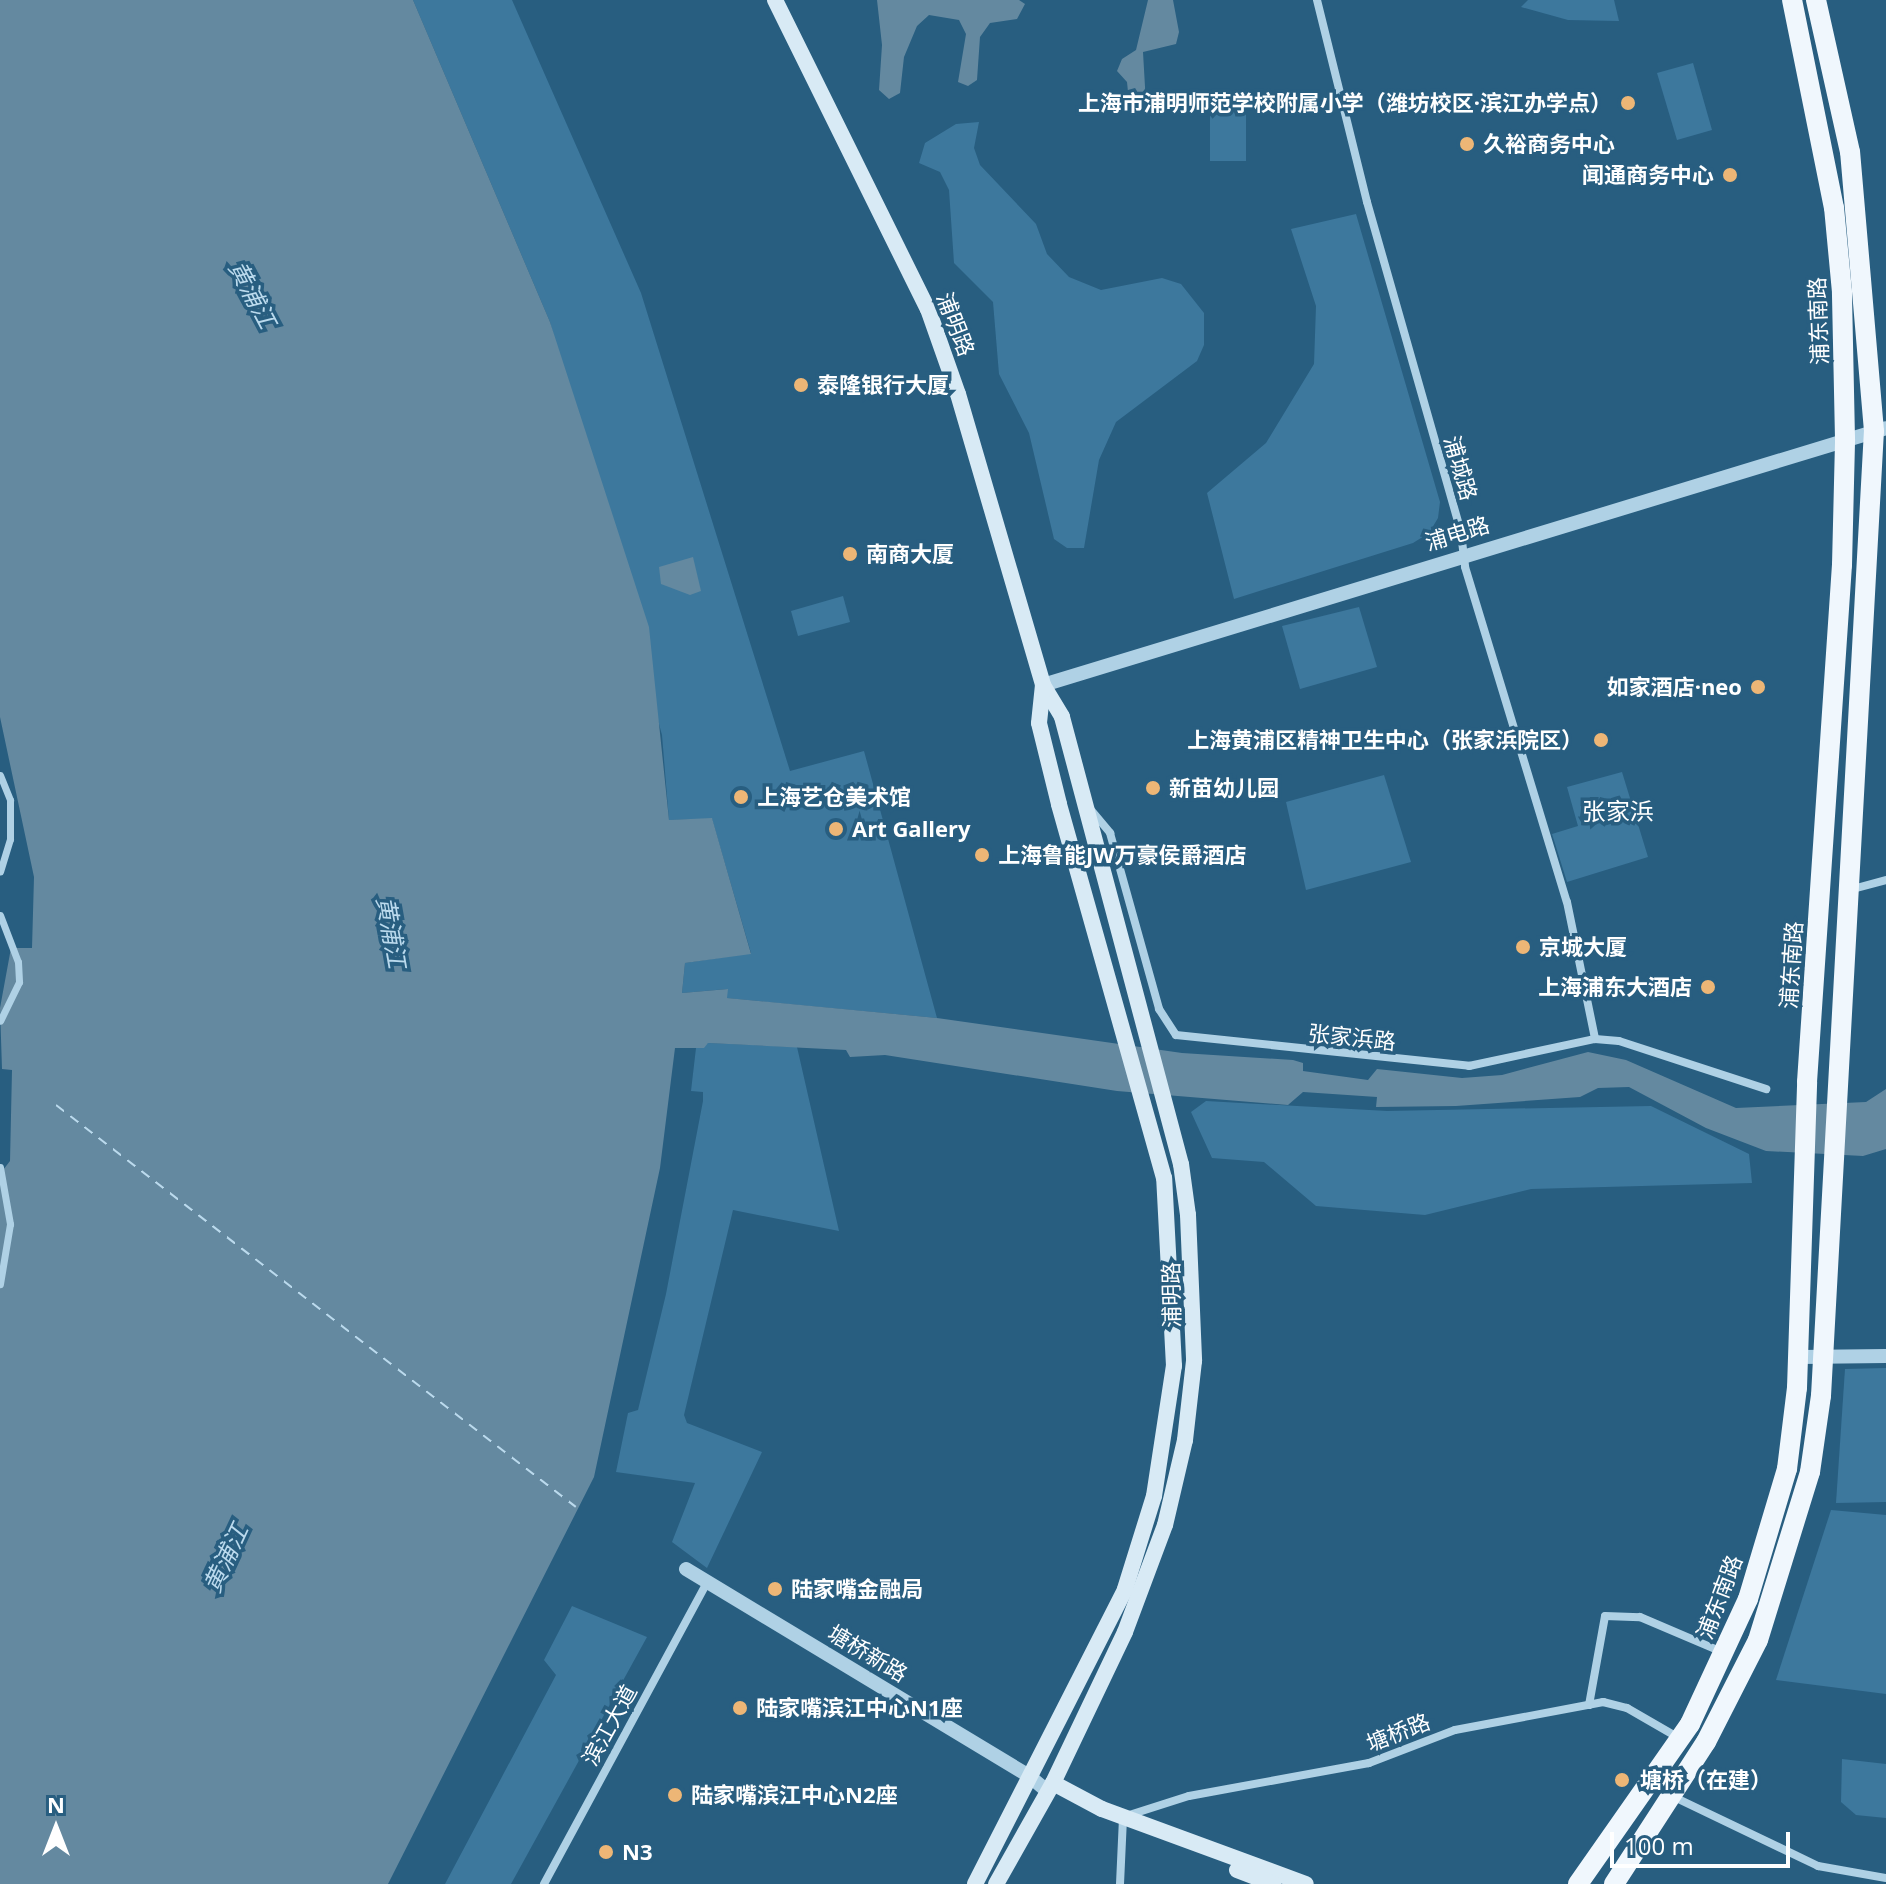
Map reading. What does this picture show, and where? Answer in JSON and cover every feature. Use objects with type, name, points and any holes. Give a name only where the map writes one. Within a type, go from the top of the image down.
[{"type":"main road","name":"浦明路","points":[[775,0],[928,309],[1043,685],[1062,717],[1175,1142],[1194,1266],[1194,1361],[1185,1440],[1165,1525],[1125,1632],[1050,1787],[996,1884]]},
{"type":"main road","name":"浦东南路","points":[[1578,1884],[1680,1739],[1748,1599],[1787,1469],[1800,1357],[1807,1082],[1842,565],[1845,439],[1842,292],[1834,208],[1792,0]]},
{"type":"main road","name":"浦东南路","points":[[1614,1884],[1706,1742],[1758,1640],[1786,1558],[1810,1472],[1823,1358],[1835,1085],[1880,430],[1850,152],[1816,0]]},
{"type":"main road","name":"浦明路","points":[[975,1884],[1125,1589],[1154,1496],[1169,1420],[1175,1331],[1171,1243],[1156,1140],[1039,723],[1043,685]]},
{"type":"main road","name":"塘桥新路","points":[[1050,1787],[1273,1884]]},
{"type":"main road","name":"塘桥新路","points":[[1121,1820],[1306,1884]]},
{"type":"street","name":"浦城路","points":[[1317,0],[1462,554],[1567,902],[1595,1039]]},
{"type":"street","name":"浦电路","points":[[1043,685],[1462,554],[1880,430]]},
{"type":"street","points":[[0,775],[10,813],[10,839],[0,872]]},
{"type":"street","name":"张家浜路","points":[[1085,803],[1110,833],[1159,1009],[1176,1035],[1469,1066],[1595,1039],[1644,1047],[1766,1089]]},
{"type":"street","points":[[1848,891],[1886,880]]},
{"type":"street","points":[[0,915],[18,962],[19,982],[0,1021]]},
{"type":"street","points":[[0,1167],[10,1224],[0,1284]]},
{"type":"street","points":[[1800,1357],[1886,1356]]},
{"type":"street","name":"塘桥新路","points":[[686,1569],[1050,1787]]},
{"type":"street","name":"滨江大道","points":[[544,1884],[707,1583]]},
{"type":"street","points":[[1589,1705],[1605,1616],[1640,1617],[1723,1653]]},
{"type":"street","name":"塘桥路","points":[[1121,1820],[1189,1796],[1369,1763],[1455,1730],[1589,1705],[1627,1708],[1680,1739]]},
{"type":"street","points":[[1672,1795],[1818,1866],[1886,1878]]},
{"type":"street","points":[[1120,1884],[1121,1820]]},
{"type":"shaded area","points":[[413,0],[512,0],[641,293],[790,771],[864,751],[937,1018],[726,998],[727,989],[682,993],[685,963],[751,953],[712,819],[669,820],[662,735],[550,322]]},
{"type":"shaded area","points":[[1528,0],[1614,0],[1619,21],[1568,20],[1521,7]]},
{"type":"shaded area","points":[[1693,63],[1712,130],[1677,140],[1657,73]]},
{"type":"shaded area","points":[[1210,96],[1246,96],[1246,161],[1210,161]]},
{"type":"shaded area","points":[[979,122],[974,148],[980,165],[1036,224],[1047,254],[1069,277],[1101,290],[1162,278],[1181,284],[1204,313],[1204,345],[1197,361],[1116,422],[1099,460],[1084,548],[1067,548],[1054,539],[1029,433],[999,374],[993,302],[954,263],[949,190],[940,172],[919,163],[925,143],[956,124]]},
{"type":"shaded area","points":[[1356,214],[1440,502],[1438,518],[1429,533],[1413,543],[1234,599],[1207,493],[1266,443],[1314,364],[1316,306],[1291,229]]},
{"type":"shaded area","points":[[843,596],[850,622],[798,636],[791,611]]},
{"type":"shaded area","points":[[1359,607],[1377,667],[1300,689],[1282,626]]},
{"type":"shaded area","points":[[1622,772],[1648,857],[1567,882],[1552,834],[1578,826],[1567,787]]},
{"type":"shaded area","points":[[1384,775],[1411,862],[1306,890],[1286,802]]},
{"type":"shaded area","points":[[708,1043],[797,1047],[839,1231],[733,1210],[684,1415],[687,1423],[762,1452],[707,1568],[672,1542],[695,1483],[616,1472],[628,1413],[638,1410],[666,1294],[703,1101],[703,1092],[691,1091],[696,1048]]},
{"type":"shaded area","points":[[1206,1101],[1387,1111],[1651,1106],[1749,1154],[1752,1183],[1531,1189],[1425,1215],[1316,1206],[1264,1162],[1212,1158],[1191,1112]]},
{"type":"shaded area","points":[[1886,1368],[1886,1502],[1836,1503],[1845,1369]]},
{"type":"shaded area","points":[[1831,1510],[1886,1515],[1886,1694],[1776,1680]]},
{"type":"shaded area","points":[[572,1606],[647,1637],[511,1884],[445,1884],[556,1675],[544,1660]]},
{"type":"shaded area","points":[[1842,1759],[1886,1764],[1886,1818],[1856,1815],[1841,1802]]},
{"type":"water","name":"黄浦江","points":[[0,0],[413,0],[550,322],[649,627],[669,820],[712,818],[751,954],[685,963],[682,993],[728,989],[727,998],[937,1018],[1182,1053],[1293,1060],[1303,1063],[1303,1071],[1368,1080],[1377,1069],[1462,1078],[1502,1075],[1588,1052],[1626,1060],[1736,1108],[1866,1102],[1886,1089],[1886,1149],[1863,1156],[1766,1151],[1706,1128],[1629,1087],[1598,1088],[1580,1097],[1456,1106],[1376,1107],[1377,1097],[1303,1092],[1288,1105],[1117,1091],[885,1055],[850,1057],[846,1050],[708,1043],[704,1048],[675,1048],[660,1168],[594,1477],[388,1884],[0,1884],[0,1174],[10,1161],[12,1070],[2,1069],[0,1008],[11,948],[32,948],[34,877],[0,717]]},
{"type":"water","points":[[877,0],[1019,0],[1025,4],[1017,19],[990,23],[980,37],[977,80],[968,86],[958,82],[966,34],[959,20],[929,15],[917,26],[904,57],[900,93],[889,99],[879,90],[882,45]]},
{"type":"water","points":[[1148,0],[1173,0],[1179,32],[1176,44],[1143,52],[1146,104],[1139,112],[1130,112],[1127,82],[1117,71],[1122,59],[1136,50]]},
{"type":"water","points":[[693,557],[701,591],[690,595],[661,584],[659,567]]},
{"type":"ferry route","points":[[56,1105],[576,1507]]},
{"type":"place","name":"上海市浦明师范学校附属小学（潍坊校区·滨江办学点）","points":[[1628,103]]},
{"type":"place","name":"久裕商务中心","points":[[1467,144]]},
{"type":"place","name":"闻通商务中心","points":[[1730,175]]},
{"type":"place","name":"泰隆银行大厦","points":[[801,385]]},
{"type":"place","name":"南商大厦","points":[[850,554]]},
{"type":"place","name":"如家酒店·neo","points":[[1758,687]]},
{"type":"place","name":"上海黄浦区精神卫生中心（张家浜院区）","points":[[1601,740]]},
{"type":"place","name":"新苗幼儿园","points":[[1153,788]]},
{"type":"place","name":"上海艺仓美术馆","points":[[741,797]]},
{"type":"place","name":"Art Gallery","points":[[836,829]]},
{"type":"place","name":"上海鲁能JW万豪侯爵酒店","points":[[982,855]]},
{"type":"place","name":"京城大厦","points":[[1523,947]]},
{"type":"place","name":"上海浦东大酒店","points":[[1708,987]]},
{"type":"place","name":"陆家嘴金融局","points":[[775,1589]]},
{"type":"place","name":"陆家嘴滨江中心N1座","points":[[740,1708]]},
{"type":"place","name":"塘桥（在建）","points":[[1622,1780]]},
{"type":"place","name":"陆家嘴滨江中心N2座","points":[[675,1795]]},
{"type":"place","name":"N3","points":[[606,1852]]},
{"type":"district","name":"张家浜","points":[[1618,811]]}]
